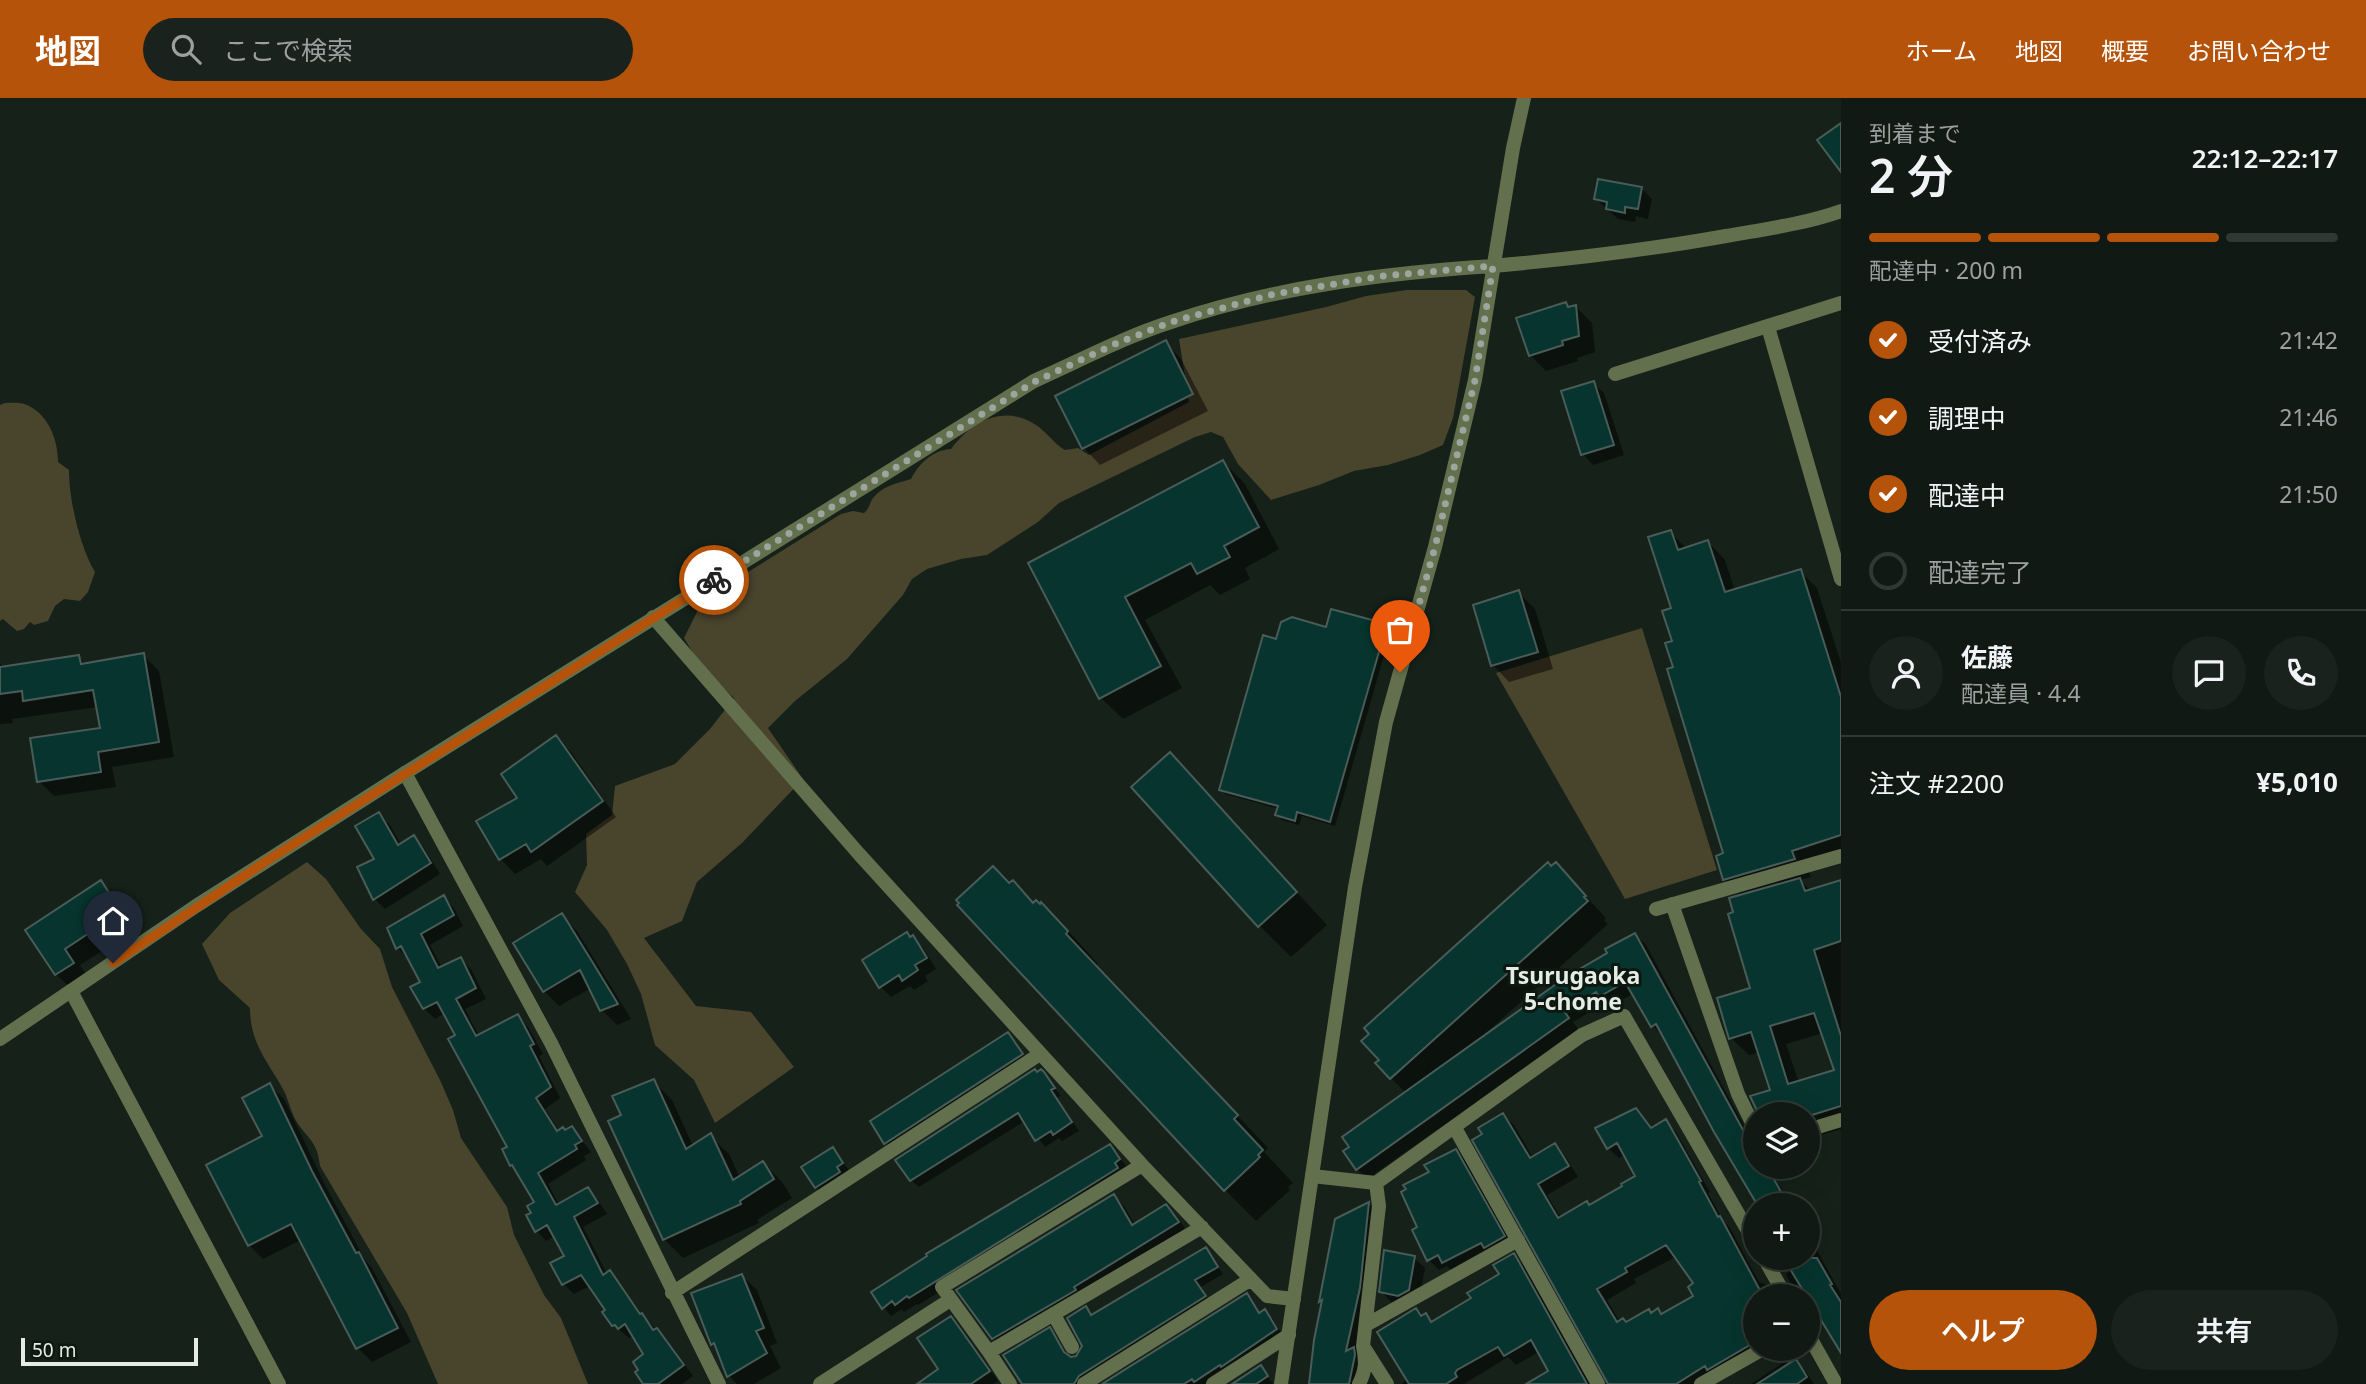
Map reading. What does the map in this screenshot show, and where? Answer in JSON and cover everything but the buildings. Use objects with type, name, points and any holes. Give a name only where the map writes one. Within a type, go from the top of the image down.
[{"type":"street","points":[[1282,1384],[1355,887],[1386,722],[1435,547],[1469,406],[1524,98]]},
{"type":"street","points":[[0,1039],[196,906],[653,617],[1025,387],[1115,344],[1171,322],[1274,294],[1383,276],[1646,250],[1785,226],[1841,211]]},
{"type":"street","points":[[1615,374],[1841,303]]},
{"type":"street","points":[[1768,327],[1841,579]]},
{"type":"street","points":[[653,617],[859,854],[1142,1165],[1267,1296],[1294,1299]]},
{"type":"street","points":[[405,773],[551,1043],[719,1384]]},
{"type":"street","points":[[1656,909],[1841,856]]},
{"type":"street","points":[[1672,904],[1743,1104]]},
{"type":"street","points":[[71,991],[279,1384]]},
{"type":"street","points":[[1312,1176],[1376,1183],[1582,1035],[1624,1016],[1743,1222]]},
{"type":"street","points":[[673,1293],[1040,1054]]},
{"type":"street","points":[[1820,1127],[1841,1121]]},
{"type":"street","points":[[1455,1128],[1598,1384]]},
{"type":"street","points":[[1005,1382],[989,1352],[942,1287],[1142,1165]]},
{"type":"street","points":[[1359,1384],[1365,1373],[1366,1362],[1363,1346],[1379,1206],[1376,1183]]},
{"type":"street","points":[[989,1352],[1202,1227]]},
{"type":"street","points":[[1366,1325],[1518,1240]]},
{"type":"street","points":[[1084,1384],[1251,1279]]},
{"type":"street","points":[[820,1384],[950,1300]]},
{"type":"street","points":[[1054,1315],[1072,1347]]},
{"type":"street","points":[[1213,1384],[1289,1335]]},
{"type":"street","points":[[1363,1346],[1387,1384]]},
{"type":"street","points":[[1820,1355],[1836,1384]]},
{"type":"street","points":[[1701,1384],[1743,1360]]},
{"type":"shaded area","points":[[1407,290],[1466,290],[1475,297],[1453,418],[1443,445],[1420,455],[1388,465],[1354,471],[1271,500],[1238,464],[1223,437],[1211,432],[1195,437],[1059,503],[1038,522],[987,555],[927,569],[912,579],[903,595],[847,659],[795,701],[768,728],[803,779],[742,843],[697,882],[682,921],[644,938],[696,1006],[751,1012],[794,1067],[715,1123],[694,1080],[655,1045],[641,994],[627,964],[607,930],[575,892],[587,865],[586,834],[612,815],[615,786],[675,764],[710,729],[734,698],[702,668],[684,638],[698,610],[732,582],[841,514],[853,511],[864,513],[881,491],[911,479],[927,458],[951,449],[969,430],[989,419],[1012,416],[1024,419],[1040,428],[1065,450],[1078,448],[1089,455],[1189,402],[1179,339],[1366,296]]},
{"type":"shaded area","points":[[19,403],[35,409],[51,429],[58,462],[69,470],[76,523],[95,572],[88,592],[80,601],[64,599],[55,606],[48,621],[34,625],[30,622],[24,629],[17,631],[3,619],[0,621],[0,405]]},
{"type":"shaded area","points":[[1642,628],[1717,870],[1625,899],[1496,673]]},
{"type":"shaded area","points":[[307,862],[326,879],[361,929],[380,949],[392,987],[440,1080],[461,1138],[507,1207],[514,1235],[544,1295],[561,1318],[588,1384],[438,1384],[407,1313],[320,1166],[315,1147],[296,1120],[285,1093],[257,1043],[250,1008],[219,980],[202,944],[230,913]]},
{"type":"way so far","points":[[714,580],[1034,382],[1115,344],[1171,322],[1274,294],[1383,276],[1493,266],[1475,380],[1435,547],[1400,672]]},
{"type":"district","name":"Tsurugaoka 5-chome","points":[[1573,989]]},
{"type":"route","points":[[113,963],[265,862],[714,580]]}]
